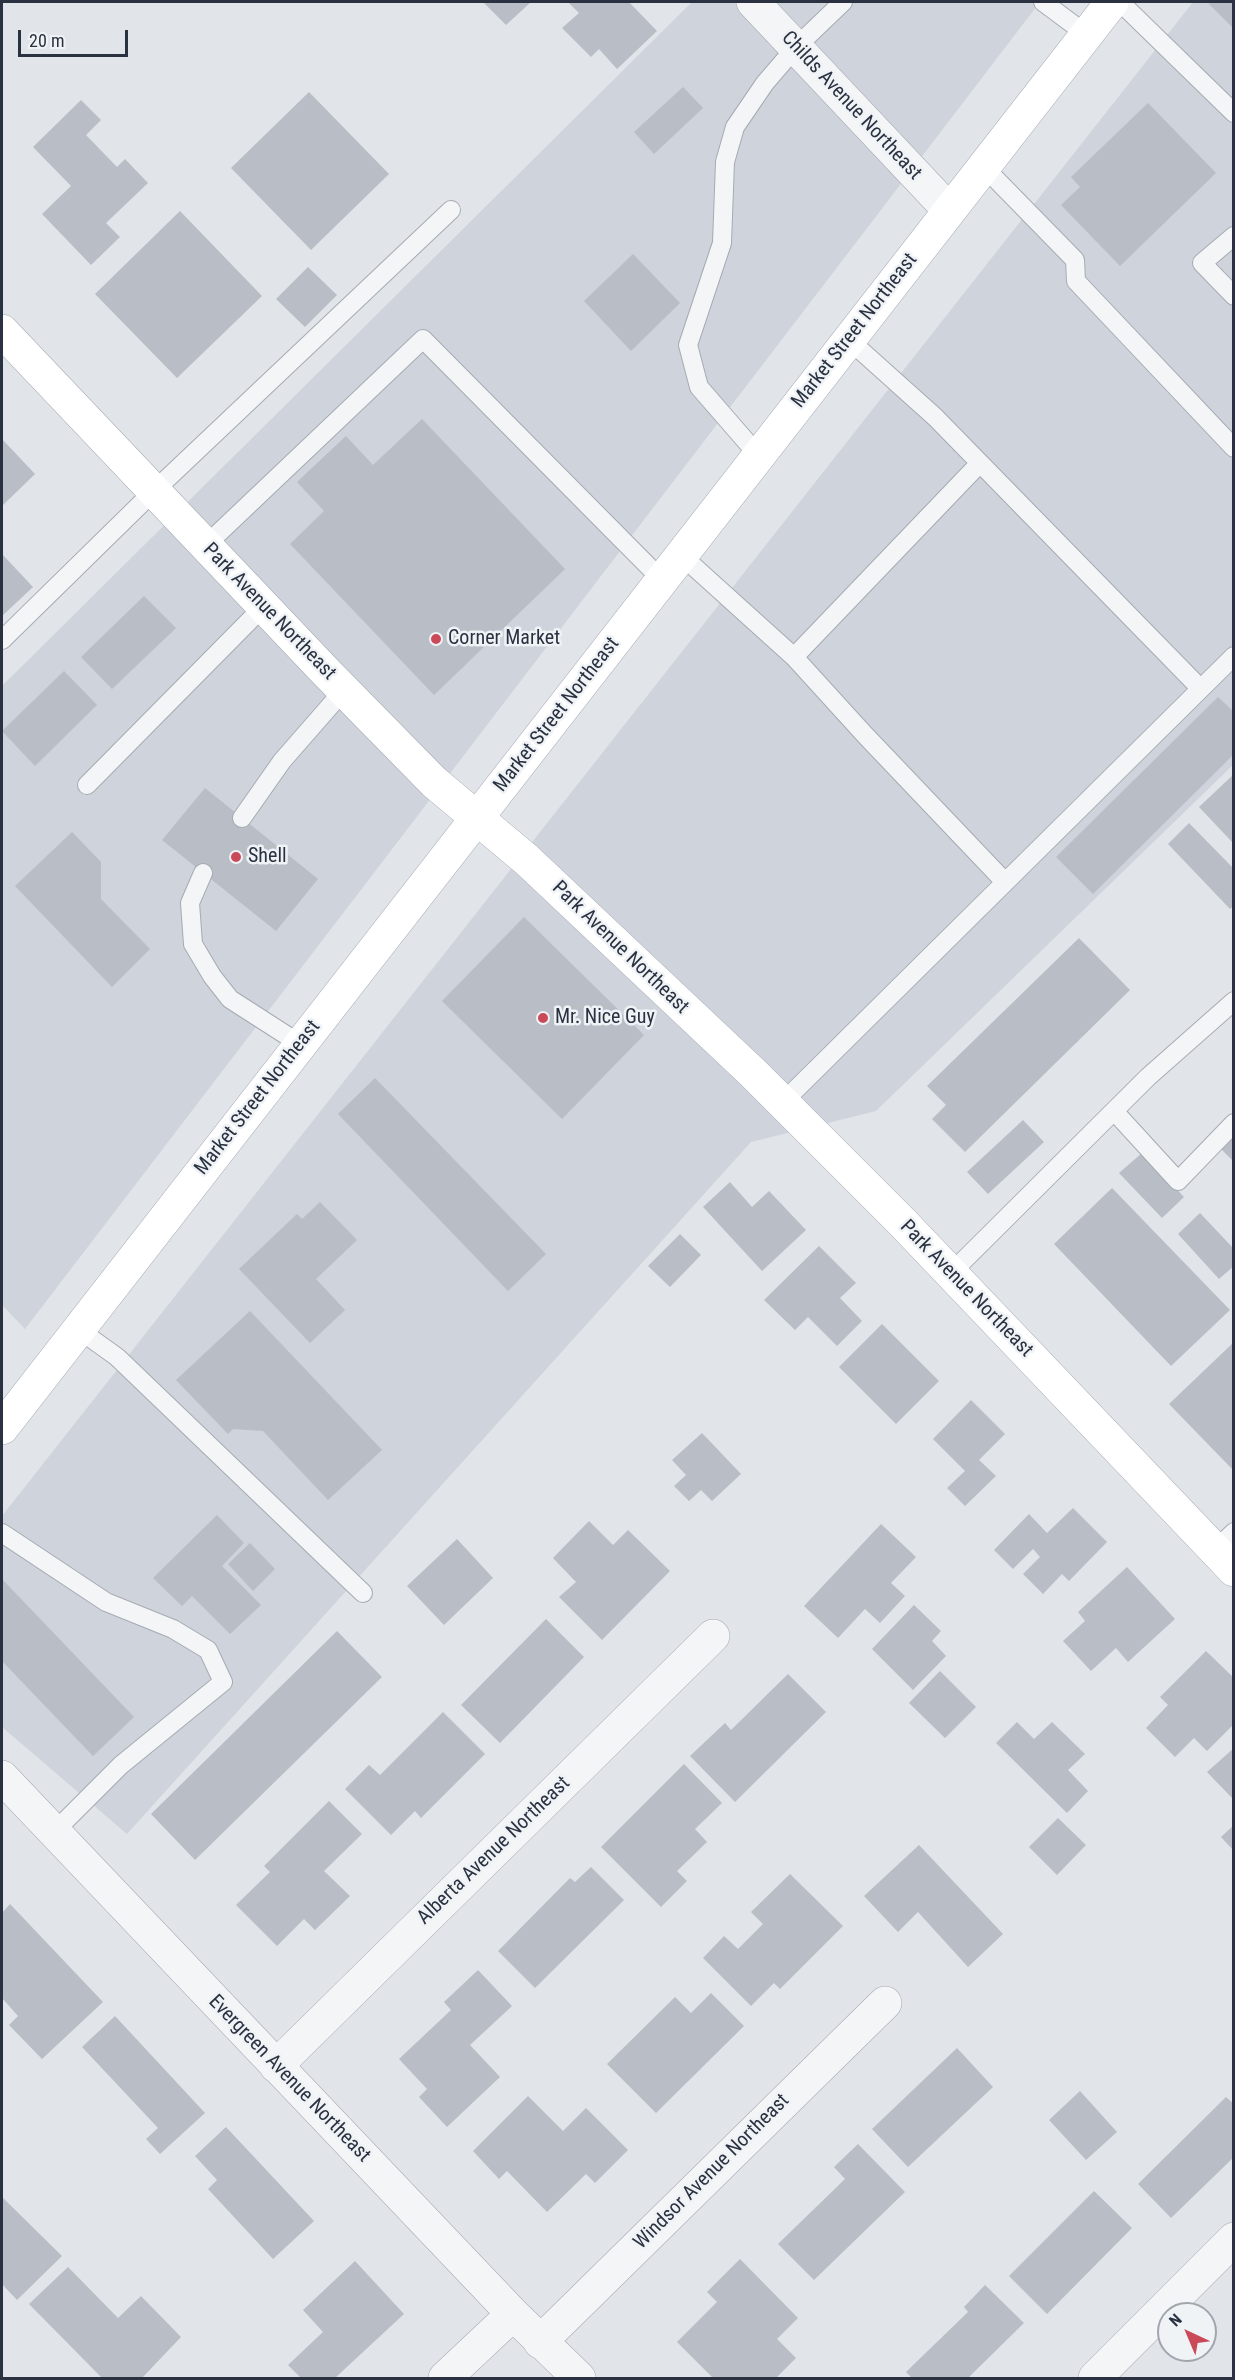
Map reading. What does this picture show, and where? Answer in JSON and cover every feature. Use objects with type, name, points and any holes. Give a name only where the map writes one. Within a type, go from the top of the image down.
[{"type":"main road","name":"Market Street Northeast","points":[[2,1428],[1112,2]]},
{"type":"main road","name":"Park Avenue Northeast","points":[[2,331],[434,782],[527,860],[782,1103],[1227,1550]]},
{"type":"street","name":"Childs Avenue Northeast","points":[[753,2],[949,210]]},
{"type":"street","name":"Alberta Avenue Northeast","points":[[276,2066],[713,1636]]},
{"type":"street","name":"Evergreen Avenue Northeast","points":[[2,1777],[513,2314],[579,2379]]},
{"type":"street","name":"Windsor Avenue Northeast","points":[[540,2342],[885,2003]]},
{"type":"street","points":[[1095,2379],[1233,2239]]},
{"type":"street","points":[[445,2379],[513,2314]]},
{"type":"lane","points":[[758,455],[699,387],[688,345],[722,243],[725,162],[735,127],[765,83],[796,47],[843,2]]},
{"type":"lane","points":[[1043,2],[1086,34]]},
{"type":"lane","points":[[1120,2],[1233,113]]},
{"type":"lane","points":[[983,166],[1075,260],[1076,281],[1233,448]]},
{"type":"lane","points":[[2,640],[154,491],[451,210]]},
{"type":"lane","points":[[1233,236],[1202,263],[1233,296]]},
{"type":"lane","points":[[206,545],[423,339],[671,567],[794,657],[1005,882]]},
{"type":"lane","points":[[848,339],[935,417],[1200,688]]},
{"type":"lane","points":[[794,657],[980,463]]},
{"type":"lane","points":[[87,785],[264,606]]},
{"type":"lane","points":[[782,1103],[1233,656]]},
{"type":"lane","points":[[242,818],[282,761],[344,690]]},
{"type":"lane","points":[[203,873],[190,903],[193,944],[212,976],[231,999],[300,1044]]},
{"type":"lane","points":[[951,1273],[1148,1077],[1233,1001]]},
{"type":"lane","points":[[1114,1111],[1178,1181],[1233,1124]]},
{"type":"lane","points":[[78,1329],[117,1357],[363,1593]]},
{"type":"lane","points":[[2,1533],[106,1602],[173,1629],[208,1650],[223,1682],[121,1765],[54,1832]]},
{"type":"shaded area","points":[[692,2],[1040,2],[25,1329],[2,1305],[2,686]]},
{"type":"shaded area","points":[[1193,2],[1233,2],[1233,765],[876,1111],[751,1142],[127,1834],[2,1727],[2,1516]]},
{"type":"building","points":[[483,2],[531,2],[506,25]]},
{"type":"building","points":[[568,2],[629,2],[657,31],[617,69],[599,49],[591,57],[562,28],[579,13]]},
{"type":"building","points":[[1211,2],[1234,2],[1234,29],[1209,4]]},
{"type":"building","points":[[683,87],[703,108],[654,154],[634,132]]},
{"type":"building","points":[[309,92],[389,174],[311,250],[231,168]]},
{"type":"building","points":[[81,100],[101,120],[86,135],[117,167],[125,159],[148,183],[106,223],[120,237],[91,265],[42,214],[71,186],[33,147]]},
{"type":"building","points":[[1148,103],[1216,173],[1120,266],[1061,205],[1080,187],[1071,177]]},
{"type":"building","points":[[180,211],[262,296],[177,378],[95,294]]},
{"type":"building","points":[[633,254],[680,303],[631,351],[584,301]]},
{"type":"building","points":[[308,267],[337,295],[305,327],[276,299]]},
{"type":"building","points":[[422,419],[565,569],[434,695],[290,544],[324,511],[297,482],[346,436],[373,465]]},
{"type":"building","points":[[2,439],[35,474],[2,506]]},
{"type":"building","points":[[2,554],[33,587],[2,616]]},
{"type":"building","points":[[144,596],[176,628],[112,689],[81,657]]},
{"type":"building","points":[[64,671],[97,705],[35,766],[2,731]]},
{"type":"building","points":[[1218,697],[1234,712],[1234,754],[1093,894],[1056,857]]},
{"type":"building","points":[[1234,774],[1234,844],[1199,807]]},
{"type":"building","name":"Shell","points":[[205,788],[318,879],[276,931],[162,840]]},
{"type":"building","points":[[1189,823],[1234,869],[1234,906],[1230,909],[1168,844]]},
{"type":"building","points":[[72,832],[101,862],[101,899],[150,949],[112,987],[15,886]]},
{"type":"building","name":"Mr. Nice Guy","points":[[524,917],[644,1035],[562,1119],[442,1001]]},
{"type":"building","points":[[1079,938],[1130,990],[965,1152],[932,1119],[946,1105],[927,1086]]},
{"type":"building","points":[[375,1078],[546,1254],[508,1291],[338,1114]]},
{"type":"building","points":[[1023,1120],[1044,1142],[988,1194],[967,1172]]},
{"type":"building","points":[[1234,1127],[1234,1162],[1216,1144]]},
{"type":"building","points":[[1142,1153],[1184,1197],[1162,1218],[1119,1173]]},
{"type":"building","points":[[730,1182],[752,1207],[769,1191],[806,1230],[762,1271],[703,1207]]},
{"type":"building","points":[[1112,1188],[1230,1310],[1171,1366],[1054,1244]]},
{"type":"building","points":[[320,1202],[357,1240],[316,1279],[345,1310],[310,1343],[239,1269],[297,1214],[302,1219]]},
{"type":"building","points":[[1200,1213],[1234,1249],[1234,1266],[1219,1279],[1178,1234]]},
{"type":"building","points":[[680,1234],[701,1255],[670,1287],[648,1266]]},
{"type":"building","points":[[819,1246],[856,1283],[840,1298],[862,1321],[837,1346],[808,1317],[795,1330],[764,1300]]},
{"type":"building","points":[[250,1311],[382,1450],[328,1500],[263,1431],[233,1429],[228,1434],[176,1380]]},
{"type":"building","points":[[882,1324],[939,1381],[896,1424],[839,1367]]},
{"type":"building","points":[[1234,1342],[1234,1471],[1169,1404]]},
{"type":"building","points":[[971,1400],[1005,1434],[979,1460],[996,1476],[965,1506],[947,1488],[965,1471],[933,1439]]},
{"type":"building","points":[[702,1433],[741,1474],[712,1501],[701,1490],[689,1501],[674,1486],[686,1475],[672,1460]]},
{"type":"building","points":[[1073,1508],[1107,1542],[1069,1581],[1062,1574],[1043,1594],[1023,1574],[1040,1557],[1033,1549],[1013,1569],[994,1550],[1029,1514],[1047,1533]]},
{"type":"building","points":[[217,1515],[244,1543],[222,1566],[261,1605],[230,1634],[192,1596],[182,1606],[153,1578]]},
{"type":"building","points":[[589,1521],[613,1545],[628,1530],[670,1571],[602,1640],[559,1597],[576,1582],[553,1558]]},
{"type":"building","points":[[881,1524],[916,1557],[891,1583],[905,1596],[880,1623],[865,1609],[838,1638],[804,1606]]},
{"type":"building","points":[[457,1539],[493,1578],[444,1625],[407,1586]]},
{"type":"building","points":[[250,1543],[275,1569],[253,1591],[228,1564]]},
{"type":"building","points":[[1127,1567],[1175,1619],[1128,1662],[1116,1648],[1091,1671],[1063,1641],[1085,1621],[1078,1612]]},
{"type":"building","points":[[2,1579],[134,1717],[93,1756],[2,1661]]},
{"type":"building","points":[[914,1605],[941,1631],[932,1641],[946,1656],[913,1690],[872,1649]]},
{"type":"building","points":[[546,1619],[584,1657],[500,1743],[461,1705]]},
{"type":"building","points":[[337,1631],[382,1677],[195,1860],[151,1814]]},
{"type":"building","points":[[1206,1651],[1234,1678],[1234,1724],[1207,1751],[1194,1738],[1175,1757],[1146,1728],[1168,1705],[1160,1697]]},
{"type":"building","points":[[940,1671],[976,1707],[945,1738],[909,1703]]},
{"type":"building","points":[[788,1674],[826,1712],[735,1802],[690,1756],[725,1723],[731,1730]]},
{"type":"building","points":[[443,1712],[485,1754],[421,1818],[415,1811],[391,1835],[345,1789],[369,1765],[380,1775]]},
{"type":"building","points":[[1017,1722],[1034,1739],[1052,1722],[1085,1754],[1068,1770],[1088,1791],[1067,1813],[996,1743]]},
{"type":"building","points":[[1234,1748],[1234,1800],[1207,1772]]},
{"type":"building","points":[[684,1764],[722,1803],[695,1829],[707,1842],[677,1871],[687,1881],[661,1907],[601,1847]]},
{"type":"building","points":[[329,1801],[362,1834],[324,1871],[350,1896],[315,1930],[304,1919],[277,1946],[236,1905],[270,1872],[264,1866]]},
{"type":"building","points":[[1058,1818],[1086,1845],[1057,1875],[1029,1847]]},
{"type":"building","points":[[1234,1825],[1234,1851],[1221,1837]]},
{"type":"building","points":[[919,1845],[1003,1934],[968,1967],[918,1912],[898,1932],[864,1896]]},
{"type":"building","points":[[591,1867],[624,1900],[535,1988],[498,1951],[570,1878],[575,1882]]},
{"type":"building","points":[[790,1874],[843,1926],[780,1989],[774,1983],[751,2006],[703,1958],[724,1936],[738,1949],[763,1924],[751,1912]]},
{"type":"building","points":[[10,1904],[103,2002],[42,2059],[9,2025],[18,2016],[2,1998],[2,1913]]},
{"type":"building","points":[[478,1970],[512,2006],[470,2045],[500,2077],[447,2127],[419,2097],[427,2089],[399,2059],[451,2010],[444,2002]]},
{"type":"building","points":[[711,1993],[744,2026],[656,2113],[607,2064],[675,1997],[691,2013]]},
{"type":"building","points":[[115,2016],[205,2113],[160,2154],[146,2139],[158,2128],[82,2047]]},
{"type":"building","points":[[957,2048],[993,2087],[908,2167],[872,2129]]},
{"type":"building","points":[[1080,2091],[1117,2132],[1086,2160],[1049,2120]]},
{"type":"building","points":[[528,2096],[563,2131],[586,2108],[628,2150],[595,2183],[586,2174],[547,2212],[507,2171],[499,2179],[473,2151]]},
{"type":"building","points":[[1226,2097],[1234,2104],[1234,2157],[1171,2218],[1138,2184]]},
{"type":"building","points":[[226,2127],[314,2221],[273,2259],[208,2189],[217,2180],[195,2156]]},
{"type":"building","points":[[858,2144],[905,2192],[814,2280],[778,2244],[845,2179],[834,2167]]},
{"type":"building","points":[[1094,2191],[1132,2228],[1047,2314],[1009,2276]]},
{"type":"building","points":[[2,2197],[62,2256],[17,2300],[2,2284]]},
{"type":"building","points":[[740,2259],[798,2318],[777,2339],[796,2358],[776,2378],[713,2378],[677,2342],[717,2302],[707,2292]]},
{"type":"building","points":[[355,2261],[404,2314],[335,2378],[301,2378],[288,2365],[323,2332],[303,2310]]},
{"type":"building","points":[[68,2267],[118,2318],[141,2296],[181,2337],[142,2378],[102,2378],[29,2304]]},
{"type":"building","points":[[985,2285],[1024,2323],[969,2377],[971,2378],[912,2378],[906,2372],[968,2312],[964,2307]]},
{"type":"place","name":"Corner Market","points":[[436,639]]},
{"type":"place","name":"Shell","points":[[236,857]]},
{"type":"place","name":"Mr. Nice Guy","points":[[543,1018]]}]
